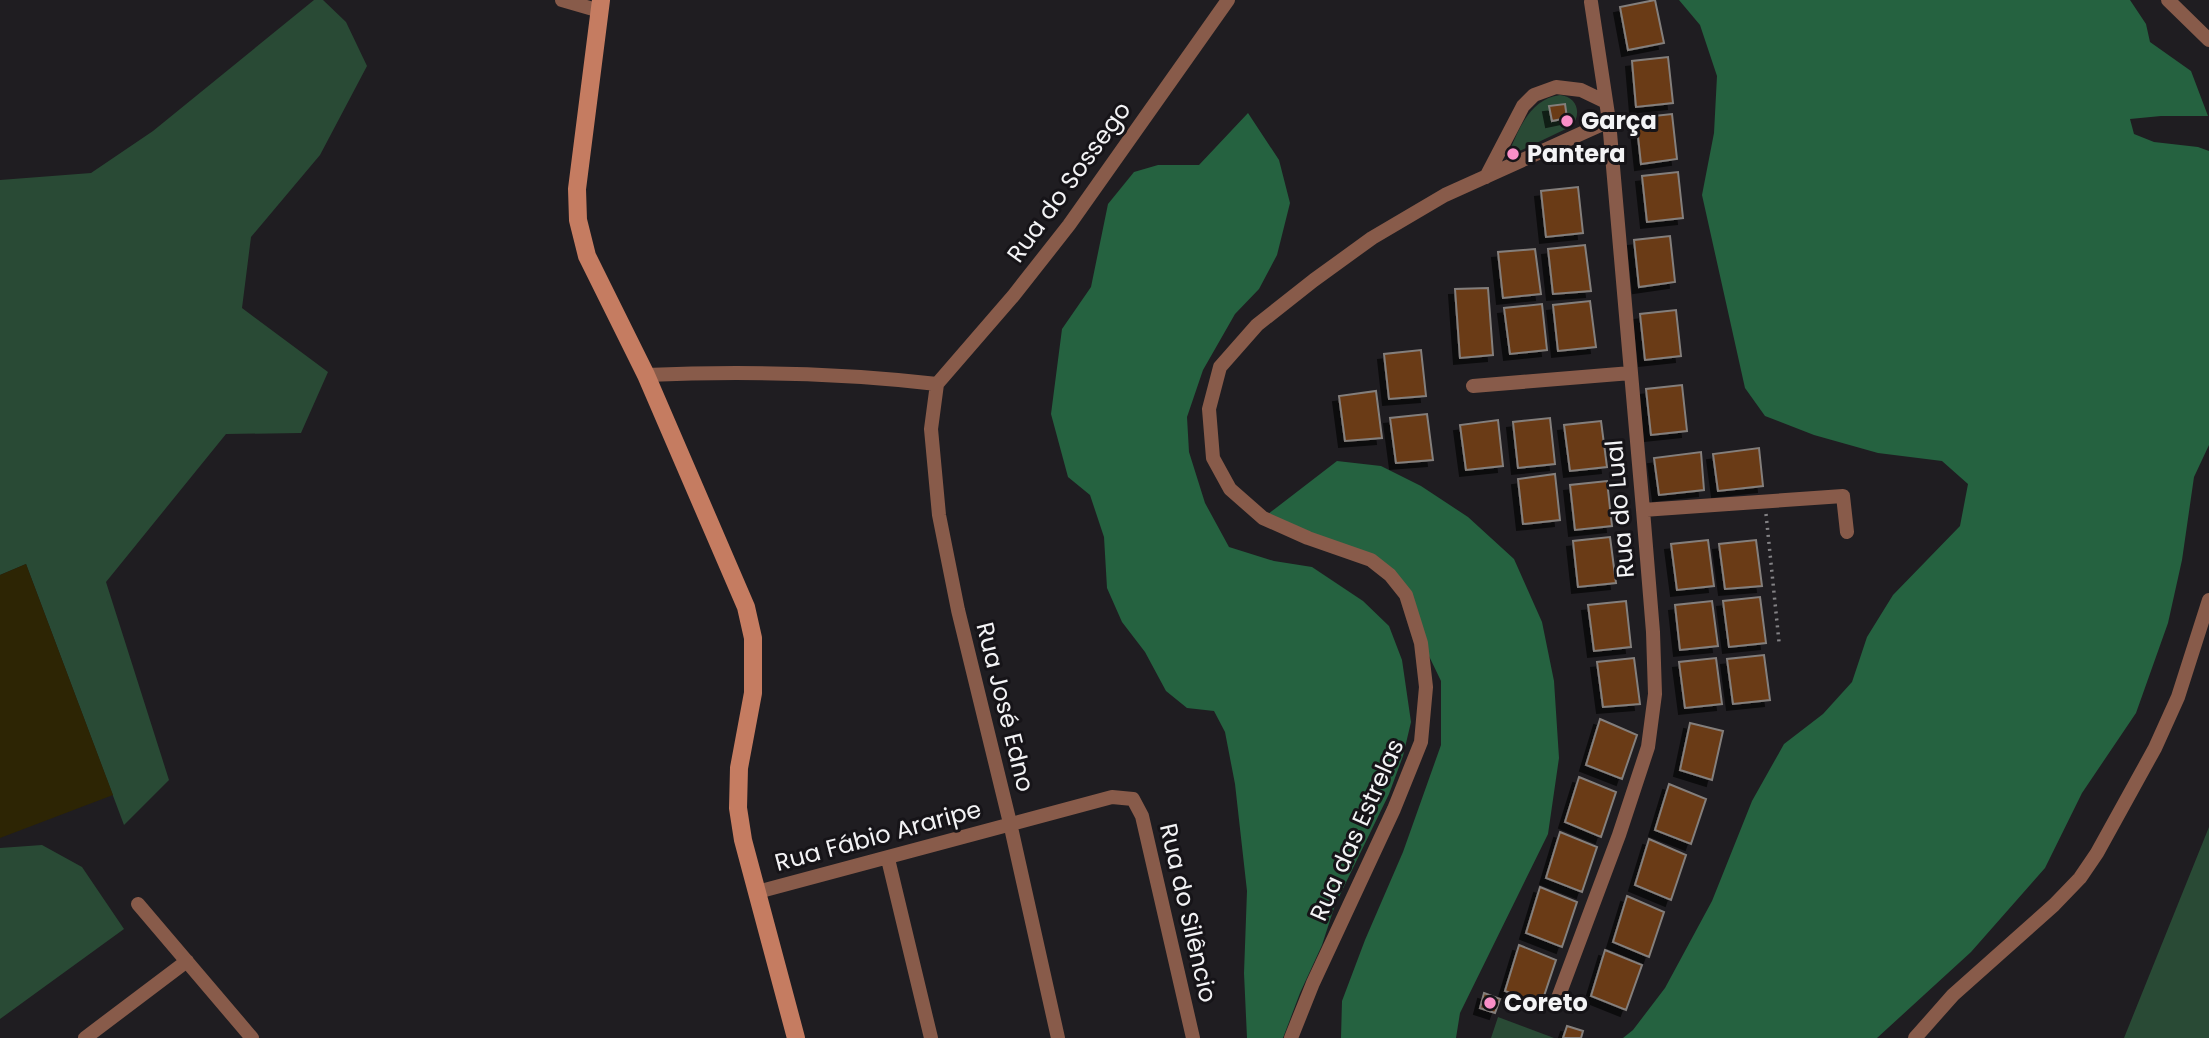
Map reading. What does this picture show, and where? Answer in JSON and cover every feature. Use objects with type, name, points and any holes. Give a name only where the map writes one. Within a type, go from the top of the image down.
[{"type":"street","points":[[562,0],[600,6],[577,189],[578,220],[587,256],[646,375],[746,607],[752,638],[753,692],[739,768],[738,808],[743,840],[796,1038]]},
{"type":"street","name":"Rua do Sossego","points":[[937,384],[1014,295],[1069,225],[1228,0]]},
{"type":"street","points":[[2168,0],[2209,40]]},
{"type":"street","name":"Rua do Lual","points":[[1558,998],[1619,835],[1648,747],[1655,694],[1653,632],[1609,121],[1591,2]]},
{"type":"street","points":[[1486,177],[1523,106],[1534,95],[1556,87],[1581,90],[1606,102]]},
{"type":"street","name":"Rua das Estrelas","points":[[1291,1038],[1313,983],[1395,809],[1422,742],[1426,687],[1421,643],[1406,595],[1390,575],[1371,560],[1308,538],[1263,518],[1230,489],[1213,458],[1209,408],[1220,367],[1256,326],[1372,238],[1445,195],[1609,121]]},
{"type":"street","points":[[646,375],[694,373],[858,376],[937,384]]},
{"type":"street","points":[[1473,386],[1631,373]]},
{"type":"street","name":"Rua José Edno","points":[[937,384],[931,429],[939,515],[958,610],[1010,823],[1058,1038]]},
{"type":"street","points":[[1643,510],[1843,496],[1847,532]]},
{"type":"street","points":[[1915,1038],[1953,995],[2054,905],[2080,878],[2097,853],[2149,759],[2178,697],[2209,600]]},
{"type":"street","name":"Rua Fábio Araripe","points":[[757,892],[1112,797],[1133,799]]},
{"type":"street","name":"Rua do Silêncio","points":[[1133,799],[1142,816],[1193,1038]]},
{"type":"street","points":[[888,859],[931,1038]]},
{"type":"street","points":[[138,904],[252,1038]]},
{"type":"street","points":[[85,1038],[187,961]]},
{"type":"path","points":[[1765,501],[1779,642]]},
{"type":"green space","points":[[314,0],[323,0],[346,22],[367,66],[320,155],[251,237],[242,308],[328,372],[301,433],[226,434],[106,582],[169,780],[124,825],[26,564],[0,575],[0,180],[91,173],[153,131]]},
{"type":"green space","points":[[1679,0],[2130,0],[2146,24],[2150,42],[2191,71],[2208,116],[2130,119],[2134,134],[2154,142],[2198,147],[2209,151],[2209,445],[2194,477],[2182,560],[2168,623],[2136,713],[2082,793],[2045,868],[1971,952],[1877,1038],[1623,1038],[1633,1030],[1665,988],[1712,901],[1752,801],[1784,744],[1823,714],[1852,682],[1867,637],[1893,595],[1960,526],[1968,484],[1942,461],[1878,453],[1814,435],[1765,416],[1745,388],[1702,195],[1714,133],[1717,76],[1700,25]]},
{"type":"green space","points":[[1560,95],[1566,96],[1576,106],[1577,116],[1572,126],[1507,157],[1526,118],[1540,103]]},
{"type":"green space","points":[[1248,113],[1279,160],[1290,203],[1277,255],[1259,289],[1235,314],[1203,370],[1187,417],[1189,452],[1205,503],[1229,547],[1274,561],[1312,567],[1363,601],[1389,626],[1402,660],[1411,722],[1403,756],[1389,794],[1335,905],[1322,945],[1283,1038],[1247,1038],[1244,973],[1247,891],[1235,784],[1225,732],[1214,711],[1187,708],[1166,691],[1145,652],[1122,622],[1107,588],[1104,537],[1090,495],[1068,477],[1051,414],[1062,329],[1091,287],[1108,204],[1134,172],[1158,165],[1199,165]]},
{"type":"green space","points":[[1337,461],[1381,466],[1421,486],[1468,517],[1514,559],[1542,622],[1554,681],[1559,758],[1548,834],[1460,1013],[1456,1038],[1341,1038],[1342,1001],[1403,852],[1441,745],[1441,681],[1390,575],[1263,518]]},
{"type":"green space","points":[[2209,827],[2209,1038],[2124,1038]]},
{"type":"green space","points":[[42,845],[82,867],[124,929],[0,1019],[0,848]]},
{"type":"green space","points":[[1498,1017],[1554,1038],[1491,1038]]},
{"type":"sand","points":[[26,564],[113,795],[0,838],[0,575]]},
{"type":"building","points":[[1655,0],[1664,43],[1628,50],[1620,7]]},
{"type":"building","points":[[1668,57],[1673,103],[1636,107],[1632,61]]},
{"type":"building","points":[[1565,104],[1567,118],[1552,121],[1549,106]]},
{"type":"building","points":[[1672,114],[1677,159],[1641,164],[1636,118]]},
{"type":"building","points":[[1678,172],[1683,218],[1647,222],[1642,176]]},
{"type":"building","points":[[1578,187],[1583,233],[1546,237],[1541,191]]},
{"type":"building","points":[[1670,236],[1675,282],[1639,287],[1634,240]]},
{"type":"building","points":[[1585,245],[1591,291],[1553,294],[1548,249]]},
{"type":"building","points":[[1535,249],[1541,294],[1503,298],[1498,252]]},
{"type":"building","points":[[1488,288],[1493,355],[1460,358],[1455,289]]},
{"type":"building","points":[[1590,301],[1596,347],[1558,351],[1553,305]]},
{"type":"building","points":[[1542,304],[1547,350],[1510,354],[1504,308]]},
{"type":"building","points":[[1676,310],[1681,356],[1645,360],[1640,314]]},
{"type":"building","points":[[1421,350],[1426,396],[1389,399],[1384,354]]},
{"type":"building","points":[[1682,385],[1687,431],[1651,435],[1646,389]]},
{"type":"building","points":[[1376,391],[1382,438],[1345,441],[1339,396]]},
{"type":"building","points":[[1427,414],[1433,460],[1396,463],[1390,418]]},
{"type":"building","points":[[1550,418],[1555,464],[1518,468],[1513,422]]},
{"type":"building","points":[[1498,420],[1503,466],[1466,470],[1460,425]]},
{"type":"building","points":[[1601,421],[1607,467],[1570,471],[1564,425]]},
{"type":"building","points":[[1759,448],[1763,486],[1718,491],[1713,454]]},
{"type":"building","points":[[1701,452],[1704,490],[1659,495],[1654,458]]},
{"type":"building","points":[[1555,474],[1560,520],[1523,524],[1518,479]]},
{"type":"building","points":[[1607,481],[1612,526],[1575,530],[1570,485]]},
{"type":"building","points":[[1610,537],[1616,583],[1578,587],[1573,541]]},
{"type":"building","points":[[1708,540],[1714,586],[1677,590],[1671,544]]},
{"type":"building","points":[[1756,540],[1762,586],[1725,589],[1719,544]]},
{"type":"building","points":[[1760,597],[1766,643],[1729,647],[1723,601]]},
{"type":"building","points":[[1626,601],[1631,647],[1594,651],[1588,605]]},
{"type":"building","points":[[1712,601],[1718,646],[1680,650],[1675,605]]},
{"type":"building","points":[[1764,655],[1770,700],[1733,704],[1727,659]]},
{"type":"building","points":[[1634,658],[1640,704],[1603,707],[1597,662]]},
{"type":"building","points":[[1716,658],[1722,704],[1685,708],[1679,662]]},
{"type":"building","points":[[1600,719],[1637,735],[1622,779],[1586,765]]},
{"type":"building","points":[[1690,723],[1723,731],[1712,780],[1680,770]]},
{"type":"building","points":[[1579,777],[1616,792],[1601,837],[1565,822]]},
{"type":"building","points":[[1669,784],[1706,799],[1691,844],[1655,830]]},
{"type":"building","points":[[1560,832],[1597,847],[1582,892],[1546,878]]},
{"type":"building","points":[[1649,839],[1686,855],[1671,900],[1635,885]]},
{"type":"building","points":[[1540,887],[1577,902],[1562,947],[1526,933]]},
{"type":"building","points":[[1627,896],[1664,912],[1649,957],[1613,942]]},
{"type":"building","points":[[1519,945],[1556,960],[1541,1005],[1505,991]]},
{"type":"building","points":[[1605,950],[1642,965],[1626,1010],[1591,996]]},
{"type":"building","name":"Coreto","points":[[1484,993],[1500,999],[1495,1013],[1480,1008]]},
{"type":"building","name":"Coreto","points":[[1567,1026],[1583,1031],[1581,1038],[1563,1038]]},
{"type":"place","name":"Garça","points":[[1567,121]]},
{"type":"place","name":"Pantera","points":[[1513,154]]},
{"type":"place","name":"Coreto","points":[[1490,1003]]}]
